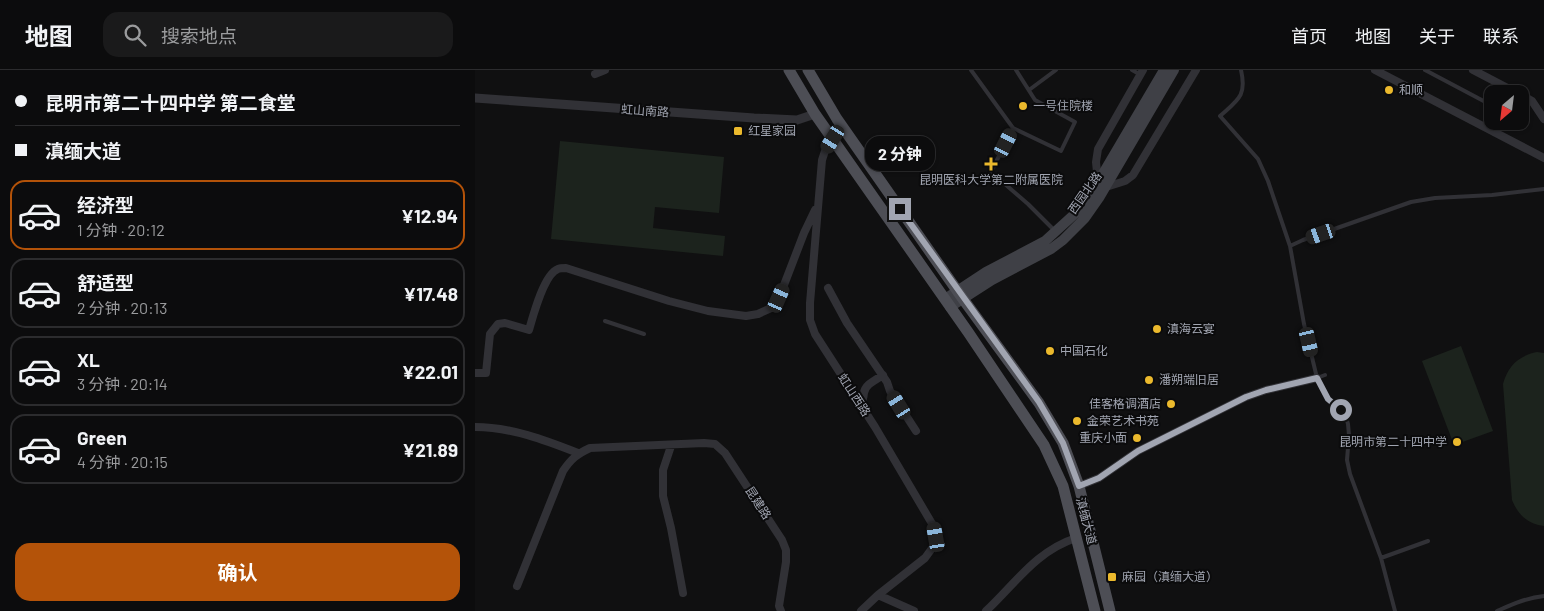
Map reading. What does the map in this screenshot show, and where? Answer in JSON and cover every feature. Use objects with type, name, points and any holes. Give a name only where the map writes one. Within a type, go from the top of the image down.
[{"type":"main road","name":"滇缅大道","points":[[789,70],[815,114],[948,303],[1044,445],[1063,486],[1095,611]]},
{"type":"main road","name":"滇缅大道","points":[[808,70],[837,119],[960,295],[1039,402],[1063,443],[1079,486],[1110,611]]},
{"type":"main road","name":"西园北路","points":[[960,295],[992,280],[1057,244],[1085,218],[1164,70]]},
{"type":"main road","name":"西园北路","points":[[1120,154],[1174,70]]},
{"type":"main road","name":"西园北路","points":[[948,303],[986,272],[1045,241],[1078,211],[1102,185]]},
{"type":"street","points":[[595,74],[605,70]]},
{"type":"street","points":[[1142,72],[1098,149],[1096,162],[1102,185],[1125,181],[1133,175],[1196,70]]},
{"type":"street","points":[[1375,70],[1544,158]]},
{"type":"street","points":[[1473,70],[1502,85]]},
{"type":"street","name":"虹山南路","points":[[475,98],[754,118],[797,120],[815,114]]},
{"type":"street","points":[[1529,99],[1544,119]]},
{"type":"street","name":"虹山西路","points":[[833,139],[825,151],[822,160],[817,206],[810,320],[815,334],[934,527],[936,537],[933,547],[925,558],[861,611]]},
{"type":"street","points":[[475,374],[486,373],[490,334],[498,324],[505,323],[529,330],[534,310],[550,275],[557,269],[566,268],[669,301],[708,311],[746,316],[765,311],[771,308],[779,298],[804,233],[817,206]]},
{"type":"street","points":[[828,288],[847,323],[883,375],[890,391],[915,432]]},
{"type":"street","points":[[860,405],[864,400],[864,392],[867,386],[883,375]]},
{"type":"street","points":[[1079,486],[1099,478],[1146,447],[1246,397],[1321,376]]},
{"type":"street","points":[[475,427],[515,432],[545,440],[578,453],[571,459],[563,471],[517,586]]},
{"type":"street","name":"昆建路","points":[[578,453],[590,448],[671,446],[686,443],[715,444],[725,452],[782,540],[786,550],[779,606],[781,611]]},
{"type":"street","points":[[671,446],[663,470],[663,496],[683,593]]},
{"type":"street","points":[[987,611],[1018,576],[1048,551],[1061,543],[1076,538]]},
{"type":"street","points":[[878,595],[914,611]]},
{"type":"lane","points":[[971,70],[1013,128],[1061,151],[1075,122],[1035,100],[1016,70]]},
{"type":"lane","points":[[1029,90],[1056,70]]},
{"type":"lane","points":[[1132,70],[1142,72]]},
{"type":"lane","points":[[1241,70],[1244,81],[1242,94],[1220,116],[1257,159],[1268,181],[1290,246],[1304,324],[1328,399],[1346,417],[1349,435],[1347,460],[1349,474],[1381,558],[1395,611]]},
{"type":"lane","points":[[1425,70],[1484,101]]},
{"type":"lane","points":[[1013,128],[991,172],[1028,204],[1056,232]]},
{"type":"lane","points":[[1290,246],[1411,202],[1435,198],[1492,195],[1544,189]]},
{"type":"lane","points":[[605,321],[644,334]]},
{"type":"lane","points":[[1381,558],[1428,541]]},
{"type":"lane","points":[[1497,611],[1521,600],[1544,596]]},
{"type":"shaded area","points":[[560,141],[724,157],[719,213],[655,207],[653,228],[725,236],[723,256],[551,239]]},
{"type":"shaded area","points":[[1461,346],[1493,431],[1454,445],[1422,361]]},
{"type":"shaded area","points":[[1537,352],[1544,353],[1544,526],[1524,518],[1512,500],[1503,384],[1511,367],[1519,359]]},
{"type":"place","name":"和顺","points":[[1389,90]]},
{"type":"place","name":"一号住院楼","points":[[1023,106]]},
{"type":"place","name":"红星家园","points":[[738,131]]},
{"type":"place","name":"昆明医科大学第二附属医院","points":[[991,164]]},
{"type":"place","name":"滇海云宴","points":[[1157,329]]},
{"type":"place","name":"中国石化","points":[[1050,351]]},
{"type":"place","name":"潘朔端旧居","points":[[1149,380]]},
{"type":"place","name":"佳客格调酒店","points":[[1171,404]]},
{"type":"place","name":"金荣艺术书苑","points":[[1077,421]]},
{"type":"place","name":"重庆小面","points":[[1137,438]]},
{"type":"place","name":"昆明市第二十四中学","points":[[1457,442]]},
{"type":"place","name":"麻园（滇缅大道）","points":[[1112,577]]},
{"type":"route","points":[[900,209],[1039,402],[1063,443],[1079,486],[1099,478],[1138,451],[1219,409],[1266,390],[1317,378],[1328,399],[1341,410]]}]
